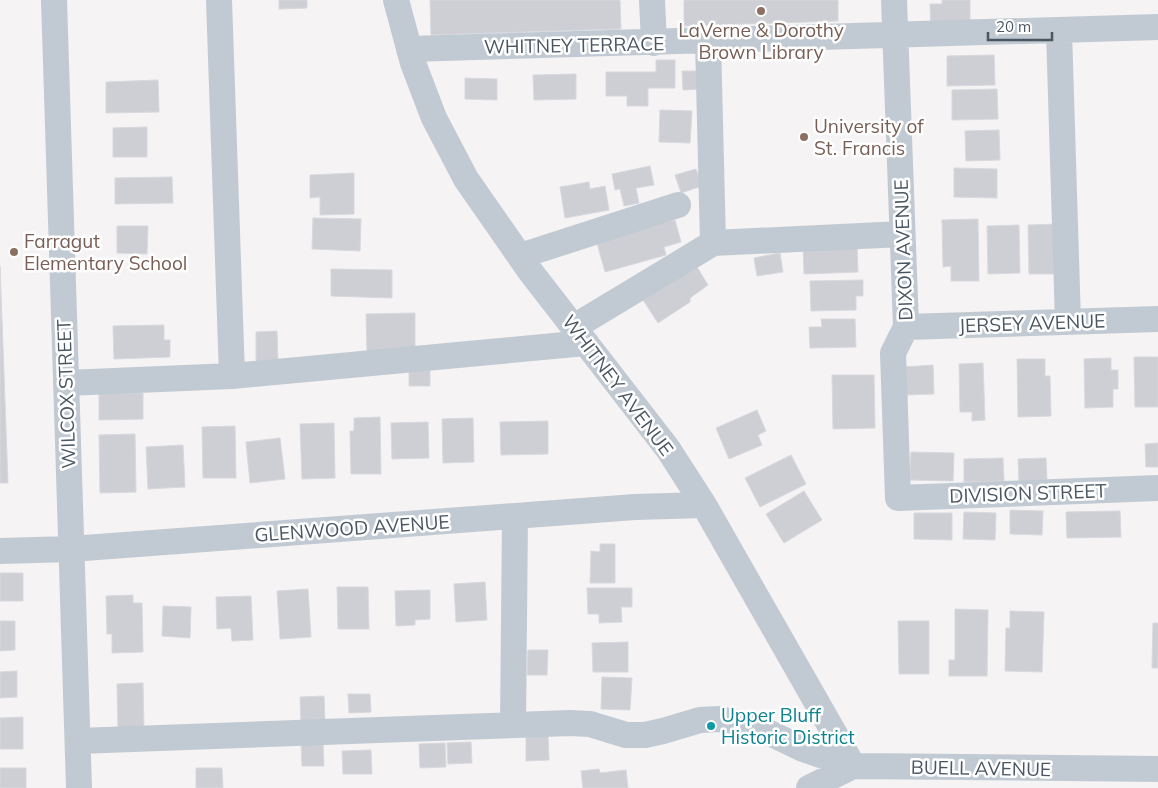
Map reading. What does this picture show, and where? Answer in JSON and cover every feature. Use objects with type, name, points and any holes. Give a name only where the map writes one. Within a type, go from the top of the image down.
[{"type":"street","name":"WILCOX STREET","points":[[54,0],[79,788]]},
{"type":"street","points":[[219,0],[232,376]]},
{"type":"street","name":"WHITNEY AVENUE","points":[[396,0],[410,49],[434,118],[466,179],[520,256],[668,449],[704,505],[853,766]]},
{"type":"street","points":[[652,0],[654,43]]},
{"type":"street","name":"DIXON AVENUE","points":[[894,0],[906,327],[893,353],[898,498]]},
{"type":"street","name":"WHITNEY TERRACE","points":[[410,49],[1158,27]]},
{"type":"street","points":[[1058,30],[1068,322]]},
{"type":"street","points":[[708,41],[713,243]]},
{"type":"street","points":[[520,256],[678,205]]},
{"type":"street","points":[[66,383],[232,376],[580,335],[713,243],[902,234]]},
{"type":"street","name":"JERSEY AVENUE","points":[[906,327],[1158,319]]},
{"type":"street","name":"DIVISION STREET","points":[[898,498],[1158,488]]},
{"type":"street","name":"GLENWOOD AVENUE","points":[[0,551],[71,549],[635,507],[704,505]]},
{"type":"street","points":[[513,725],[515,516]]},
{"type":"street","points":[[78,741],[570,722],[590,724],[626,735],[645,735],[700,720],[720,719],[757,727],[803,749],[853,766]]},
{"type":"street","name":"BUELL AVENUE","points":[[809,788],[853,766],[949,778],[1158,769]]},
{"type":"building","points":[[279,0],[307,0],[307,8],[279,9]]},
{"type":"building","points":[[430,0],[620,0],[621,29],[431,35]]},
{"type":"building","name":"LaVerne & Dorothy Brown Library","points":[[684,0],[838,0],[838,21],[684,26]]},
{"type":"building","points":[[942,0],[970,0],[970,22],[931,34],[930,4],[942,4]]},
{"type":"building","points":[[994,55],[995,85],[947,86],[947,56]]},
{"type":"building","points":[[656,60],[675,60],[675,88],[648,88],[648,106],[627,106],[627,96],[606,96],[606,72],[656,72]]},
{"type":"building","points":[[682,71],[701,71],[701,89],[683,90]]},
{"type":"building","points":[[576,74],[576,99],[534,100],[533,75]]},
{"type":"building","points":[[465,78],[497,79],[497,100],[465,99]]},
{"type":"building","points":[[158,80],[159,112],[106,113],[106,82]]},
{"type":"building","points":[[997,89],[998,119],[952,120],[952,90]]},
{"type":"building","points":[[660,110],[692,111],[690,143],[659,142]]},
{"type":"building","points":[[147,127],[147,157],[113,157],[113,128]]},
{"type":"building","points":[[999,130],[1000,160],[966,161],[965,131]]},
{"type":"building","points":[[650,166],[654,185],[636,188],[639,203],[624,206],[620,189],[615,190],[612,174]]},
{"type":"building","points":[[954,168],[997,169],[997,198],[954,197]]},
{"type":"building","points":[[696,169],[702,186],[681,193],[675,175]]},
{"type":"building","points":[[354,173],[354,214],[320,215],[320,197],[310,198],[310,175]]},
{"type":"building","points":[[172,177],[173,203],[115,204],[115,178]]},
{"type":"building","points":[[589,182],[590,189],[605,186],[609,210],[565,218],[560,187]]},
{"type":"building","points":[[313,218],[361,219],[360,251],[312,249]]},
{"type":"building","points":[[978,219],[979,281],[951,281],[951,266],[943,267],[942,220]]},
{"type":"building","points":[[675,220],[681,242],[664,247],[666,255],[605,272],[595,236]]},
{"type":"building","points":[[1059,224],[1060,274],[1029,274],[1028,225]]},
{"type":"building","points":[[1019,225],[1020,273],[988,274],[987,226]]},
{"type":"building","points":[[117,226],[148,226],[147,254],[117,253]]},
{"type":"building","points":[[857,242],[858,272],[804,274],[803,244]]},
{"type":"building","points":[[780,253],[783,272],[757,276],[754,258]]},
{"type":"building","points":[[694,262],[708,285],[690,298],[690,302],[658,323],[636,289]]},
{"type":"building","points":[[0,266],[8,483],[0,483]]},
{"type":"building","points":[[331,269],[392,270],[392,298],[331,296]]},
{"type":"building","points":[[863,280],[863,296],[856,296],[856,310],[811,311],[810,281]]},
{"type":"building","points":[[415,313],[415,351],[367,352],[366,314]]},
{"type":"building","points":[[821,319],[855,319],[856,347],[810,348],[809,327],[822,327]]},
{"type":"building","points":[[164,325],[164,340],[170,340],[170,357],[114,359],[113,326]]},
{"type":"building","points":[[277,331],[278,362],[256,363],[256,332]]},
{"type":"building","points":[[1134,357],[1158,357],[1158,407],[1135,407]]},
{"type":"building","points":[[1111,358],[1111,370],[1118,370],[1118,389],[1113,389],[1113,407],[1085,408],[1084,359]]},
{"type":"building","points":[[1017,359],[1045,359],[1045,376],[1050,376],[1051,416],[1018,417]]},
{"type":"building","points":[[983,363],[985,420],[972,421],[972,412],[960,412],[959,364]]},
{"type":"building","points":[[933,365],[934,394],[905,395],[904,367]]},
{"type":"building","points":[[409,369],[430,369],[430,386],[409,386]]},
{"type":"building","points":[[832,375],[874,375],[875,428],[833,429]]},
{"type":"building","points":[[99,393],[143,393],[143,419],[99,420]]},
{"type":"building","points":[[757,410],[766,431],[758,435],[762,445],[729,459],[716,428]]},
{"type":"building","points":[[380,417],[381,474],[351,474],[350,431],[354,431],[354,418]]},
{"type":"building","points":[[473,418],[474,462],[443,463],[442,419]]},
{"type":"building","points":[[548,421],[548,454],[501,455],[500,422]]},
{"type":"building","points":[[428,422],[429,458],[392,459],[391,423]]},
{"type":"building","points":[[334,423],[335,478],[302,479],[300,424]]},
{"type":"building","points":[[235,426],[236,478],[203,478],[202,427]]},
{"type":"building","points":[[135,434],[136,492],[100,493],[99,435]]},
{"type":"building","points":[[280,438],[285,479],[250,483],[246,442]]},
{"type":"building","points":[[1158,443],[1158,467],[1146,467],[1145,444]]},
{"type":"building","points":[[183,445],[185,487],[148,489],[146,447]]},
{"type":"building","points":[[911,452],[954,453],[953,481],[910,480]]},
{"type":"building","points":[[791,455],[806,484],[760,507],[745,478]]},
{"type":"building","points":[[1003,458],[1004,481],[964,482],[964,459]]},
{"type":"building","points":[[1046,458],[1047,480],[1019,481],[1018,459]]},
{"type":"building","points":[[804,491],[822,520],[784,543],[766,514]]},
{"type":"building","points":[[1010,510],[1043,511],[1042,535],[1010,534]]},
{"type":"building","points":[[1120,511],[1121,537],[1067,538],[1066,512]]},
{"type":"building","points":[[964,512],[996,513],[995,540],[963,539]]},
{"type":"building","points":[[914,513],[952,513],[952,540],[914,539]]},
{"type":"building","points":[[600,544],[615,544],[615,583],[590,583],[591,551],[600,552]]},
{"type":"building","points":[[0,573],[23,573],[23,601],[0,601]]},
{"type":"building","points":[[485,582],[487,620],[456,622],[454,584]]},
{"type":"building","points":[[337,587],[368,587],[369,629],[338,629]]},
{"type":"building","points":[[587,588],[632,588],[632,607],[621,607],[622,622],[599,623],[599,614],[588,614]]},
{"type":"building","points":[[308,589],[311,637],[280,639],[277,591]]},
{"type":"building","points":[[430,590],[430,619],[415,620],[415,625],[396,626],[395,591]]},
{"type":"building","points":[[133,595],[133,603],[142,603],[143,652],[112,653],[112,634],[107,634],[106,596]]},
{"type":"building","points":[[251,596],[253,640],[232,641],[231,628],[217,629],[216,597]]},
{"type":"building","points":[[163,606],[191,607],[190,638],[162,636]]},
{"type":"building","points":[[955,609],[988,610],[987,676],[949,676],[949,660],[955,660]]},
{"type":"building","points":[[1010,611],[1044,612],[1042,672],[1005,671],[1006,628],[1010,628]]},
{"type":"building","points":[[0,621],[15,621],[15,650],[0,651]]},
{"type":"building","points":[[898,621],[929,621],[929,674],[899,674]]},
{"type":"building","points":[[1153,623],[1158,623],[1158,668],[1152,668]]},
{"type":"building","points":[[628,642],[628,672],[593,672],[592,643]]},
{"type":"building","points":[[528,650],[548,650],[547,675],[527,675]]},
{"type":"building","points":[[17,671],[17,697],[0,698],[0,672]]},
{"type":"building","points":[[602,677],[632,678],[630,710],[601,709]]},
{"type":"building","points":[[143,683],[144,730],[118,730],[117,684]]},
{"type":"building","points":[[348,694],[370,694],[371,712],[349,713]]},
{"type":"building","points":[[324,696],[325,722],[301,723],[300,697]]},
{"type":"building","points":[[23,717],[23,749],[0,749],[0,718]]},
{"type":"building","points":[[548,736],[549,760],[526,761],[526,737]]},
{"type":"building","points":[[323,742],[324,766],[302,766],[301,743]]},
{"type":"building","points":[[471,742],[472,763],[448,764],[447,743]]},
{"type":"building","points":[[445,743],[446,767],[420,768],[419,744]]},
{"type":"building","points":[[371,750],[372,774],[343,774],[342,751]]},
{"type":"building","points":[[0,768],[26,768],[26,788],[0,788]]},
{"type":"building","points":[[196,768],[222,768],[223,788],[196,788]]},
{"type":"building","points":[[599,769],[600,773],[626,770],[628,788],[583,788],[581,771]]},
{"type":"place","name":"LaVerne & Dorothy Brown Library","points":[[761,11]]},
{"type":"place","name":"University of St. Francis","points":[[804,137]]},
{"type":"place","name":"Farragut Elementary School","points":[[14,252]]},
{"type":"place","name":"Upper Bluff Historic District","points":[[711,726]]}]
